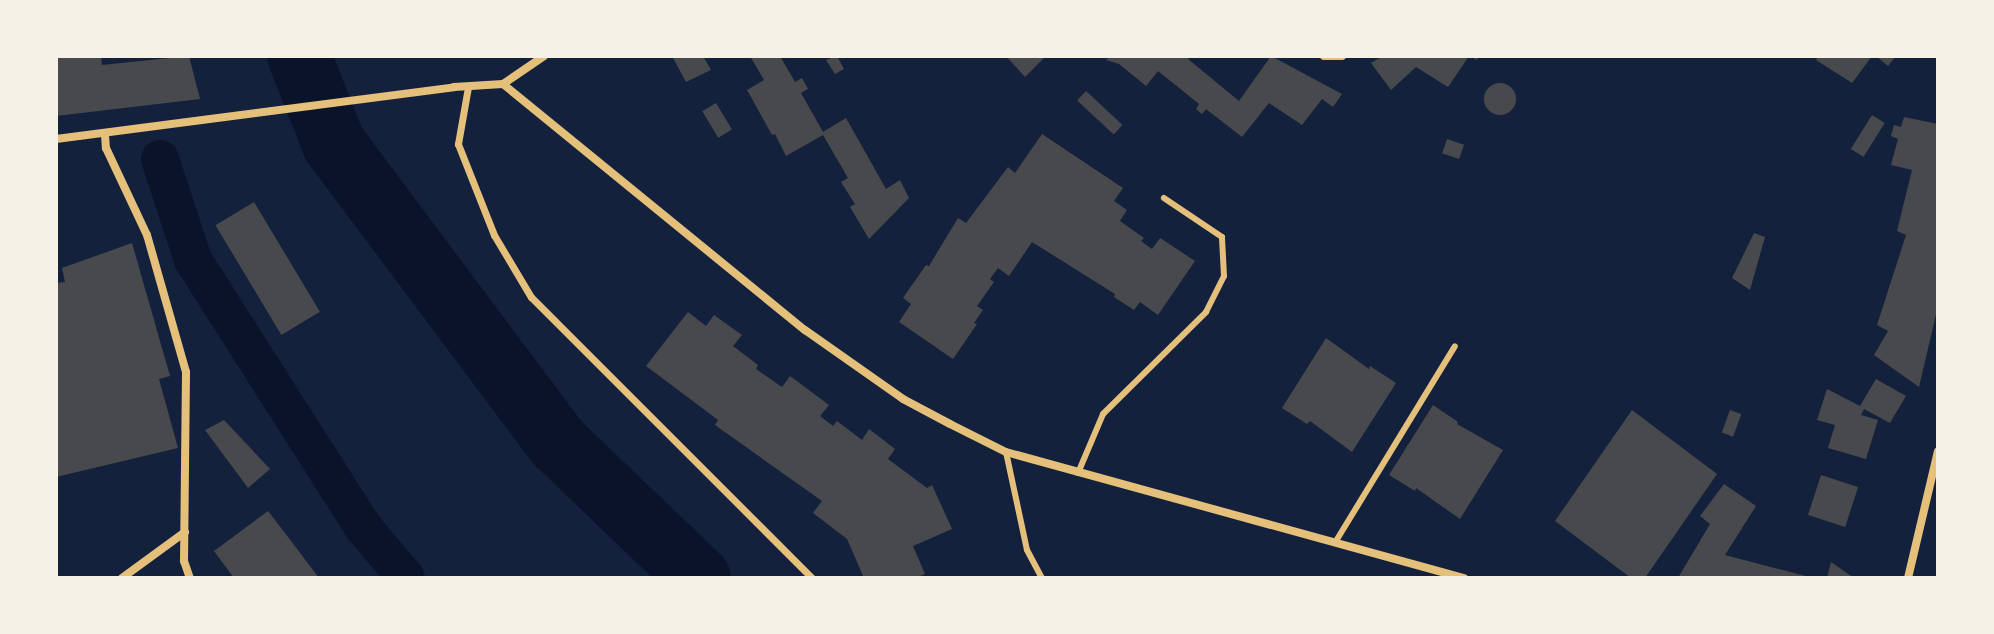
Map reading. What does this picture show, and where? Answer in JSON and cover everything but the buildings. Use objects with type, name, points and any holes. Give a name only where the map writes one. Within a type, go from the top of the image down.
[{"type":"street","points":[[56,139],[454,87],[503,84],[544,56]]},
{"type":"street","points":[[1324,56],[1342,56]]},
{"type":"street","points":[[503,84],[805,330],[903,399],[1006,452],[1464,578]]},
{"type":"street","points":[[468,87],[458,144],[494,235],[531,297],[582,344],[654,422],[812,578]]},
{"type":"street","points":[[105,135],[106,148],[147,235],[186,372],[184,561],[190,578]]},
{"type":"street","points":[[1908,578],[1938,451]]},
{"type":"street","points":[[122,578],[185,532]]},
{"type":"lane","points":[[1078,473],[1103,414],[1206,312],[1224,276],[1222,237],[1164,198]]},
{"type":"lane","points":[[1336,541],[1455,346]]},
{"type":"lane","points":[[1006,452],[1027,550],[1042,578]]},
{"type":"waterway","points":[[299,56],[334,144],[558,443],[699,578]]},
{"type":"waterway","points":[[160,159],[193,260],[364,528],[406,578]]}]
